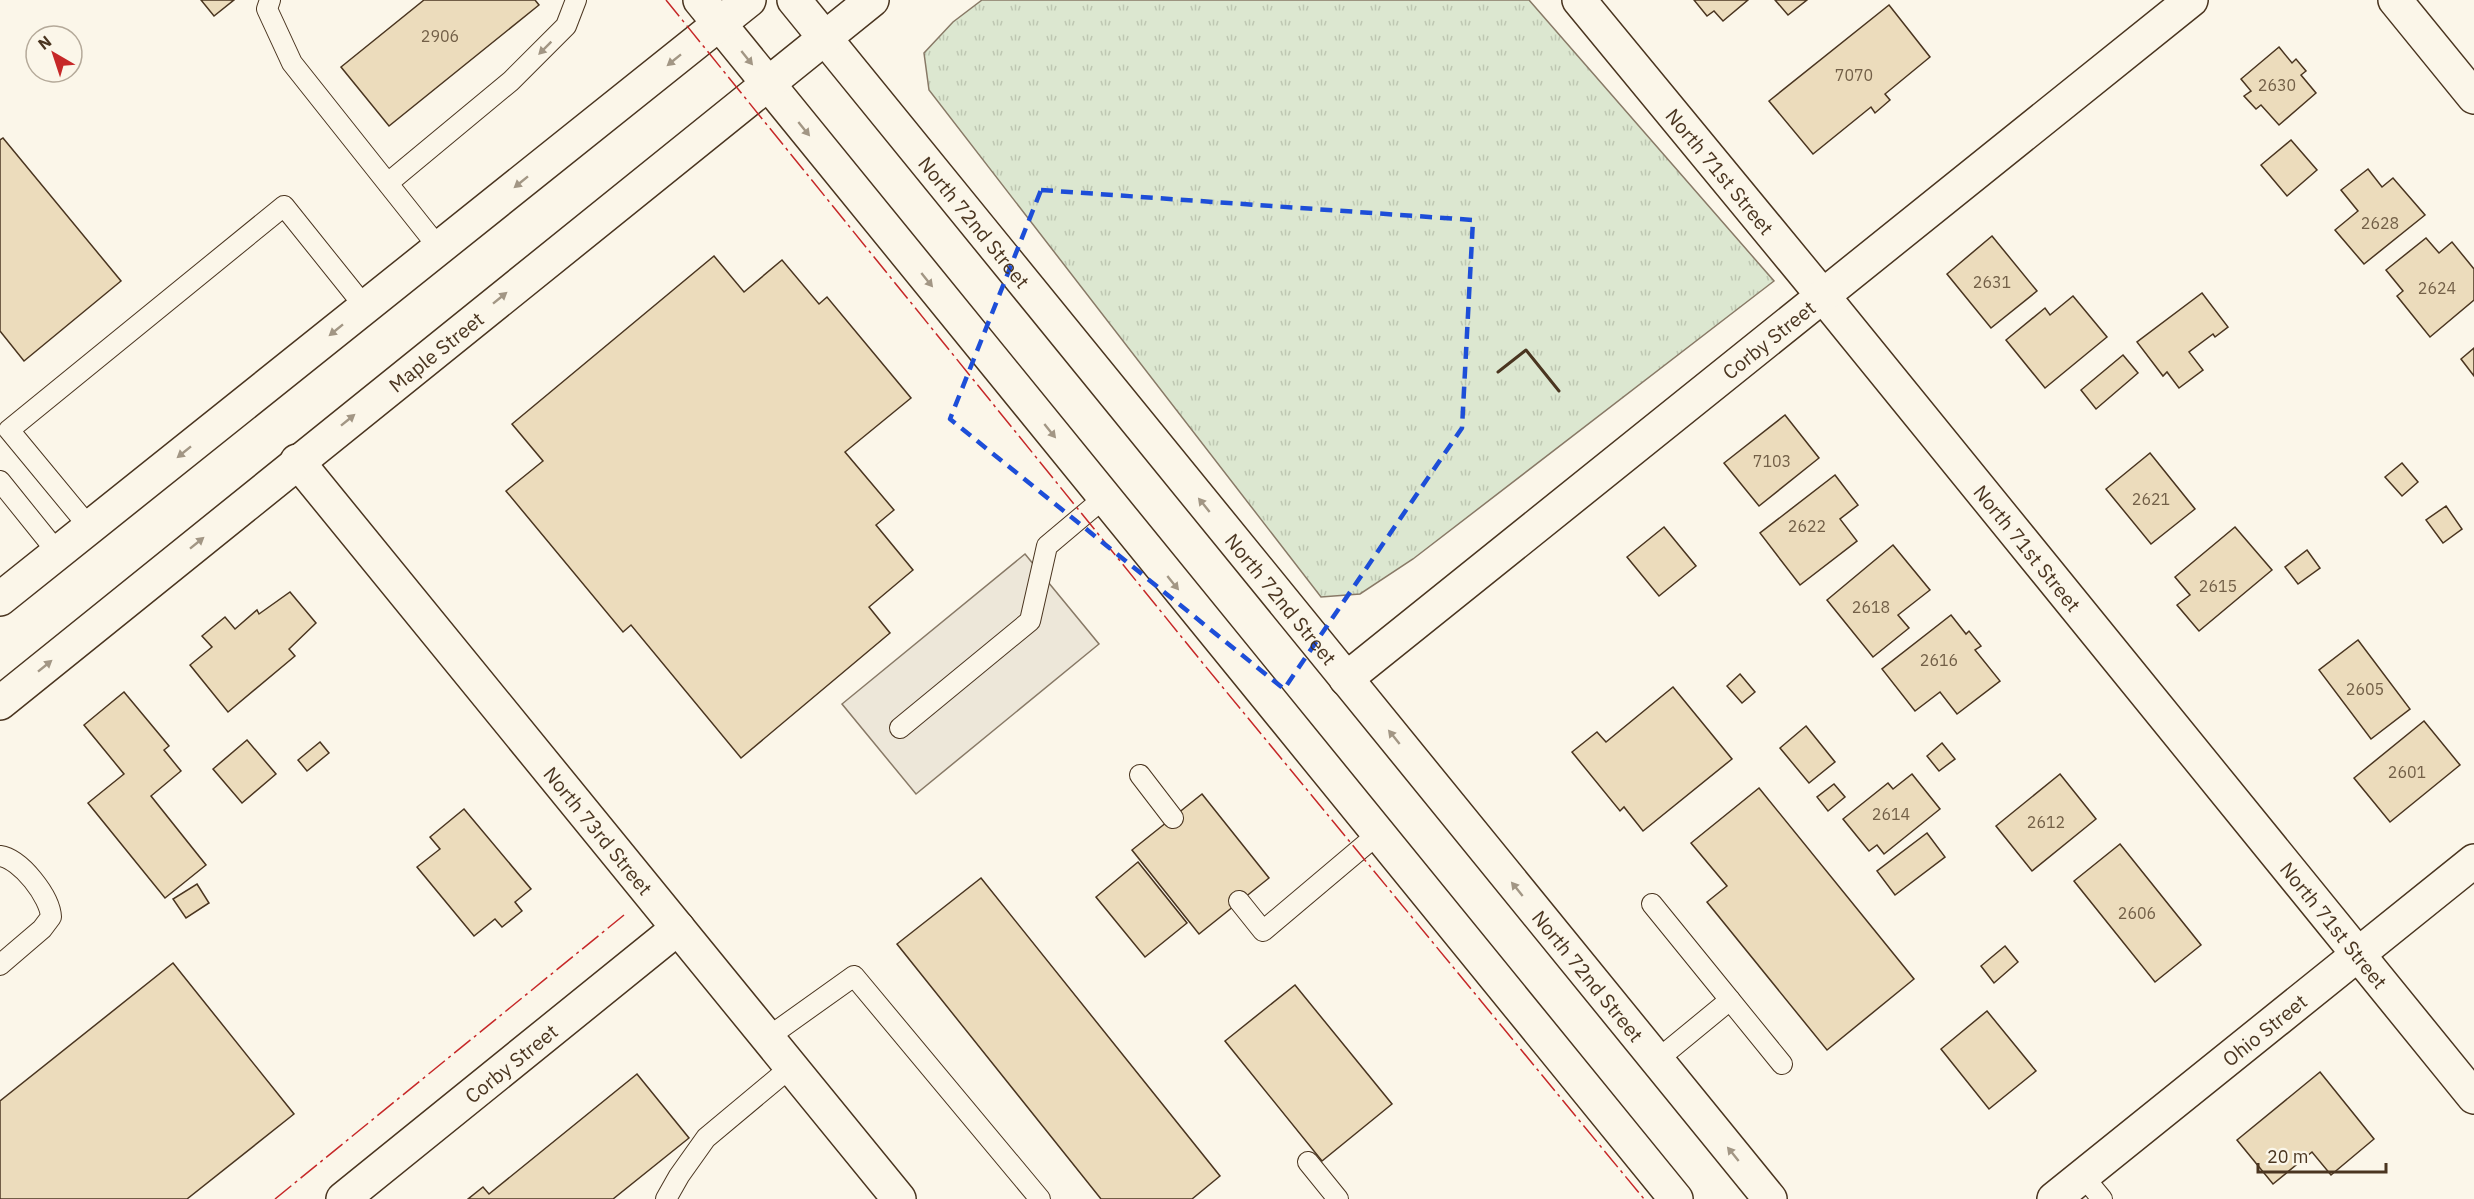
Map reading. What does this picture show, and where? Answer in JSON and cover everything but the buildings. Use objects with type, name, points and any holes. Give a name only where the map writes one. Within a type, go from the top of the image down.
[{"type":"main road","points":[[0,599],[440,248],[710,12],[749,0]]},
{"type":"main road","name":"North 72nd Street","points":[[794,0],[1770,1199]]},
{"type":"main road","name":"Maple Street","points":[[0,703],[297,461],[872,0]]},
{"type":"main road","name":"North 71st Street","points":[[1579,0],[1823,296],[2474,1097]]},
{"type":"main road","name":"Corby Street","points":[[1346,679],[2191,0]]},
{"type":"main road","points":[[2395,0],[2474,97]]},
{"type":"main road","points":[[710,12],[1676,1199]]},
{"type":"main road","name":"North 73rd Street","points":[[297,461],[899,1199]]},
{"type":"main road","name":"Ohio Street","points":[[2054,1199],[2092,1187],[2358,955],[2474,861]]},
{"type":"main road","name":"Corby Street","points":[[343,1199],[678,928]]},
{"type":"lane","points":[[270,0],[267,9],[292,63],[440,248]]},
{"type":"lane","points":[[388,183],[511,81],[566,26],[576,0]]},
{"type":"lane","points":[[90,528],[9,430],[284,206],[365,307]]},
{"type":"lane","points":[[0,481],[58,553]]},
{"type":"lane","points":[[900,728],[1030,621],[1047,546],[1104,498]]},
{"type":"lane","points":[[1140,775],[1173,818]]},
{"type":"lane","points":[[1239,901],[1263,931],[1378,834]]},
{"type":"lane","points":[[0,856],[15,861],[46,898],[51,908],[51,917],[42,929],[0,965]]},
{"type":"lane","points":[[1652,904],[1782,1064]]},
{"type":"lane","points":[[768,1038],[854,976],[1040,1199]]},
{"type":"lane","points":[[1657,1060],[1730,1000]]},
{"type":"lane","points":[[666,1199],[706,1138],[791,1067]]},
{"type":"lane","points":[[1308,1162],[1338,1199]]},
{"type":"highlighted area","points":[[1041,190],[1473,220],[1462,428],[1284,689],[950,419]]},
{"type":"green space","points":[[982,0],[1529,0],[1774,281],[1413,559],[1360,594],[1321,597],[929,90],[924,53],[953,22]]},
{"type":"shaded area","points":[[1025,554],[1099,644],[916,794],[842,704]]},
{"type":"wall","points":[[1498,372],[1526,350],[1559,391]]},
{"type":"power","points":[[666,0],[1201,661],[1644,1199]]},
{"type":"power","points":[[275,1199],[624,915]]}]
